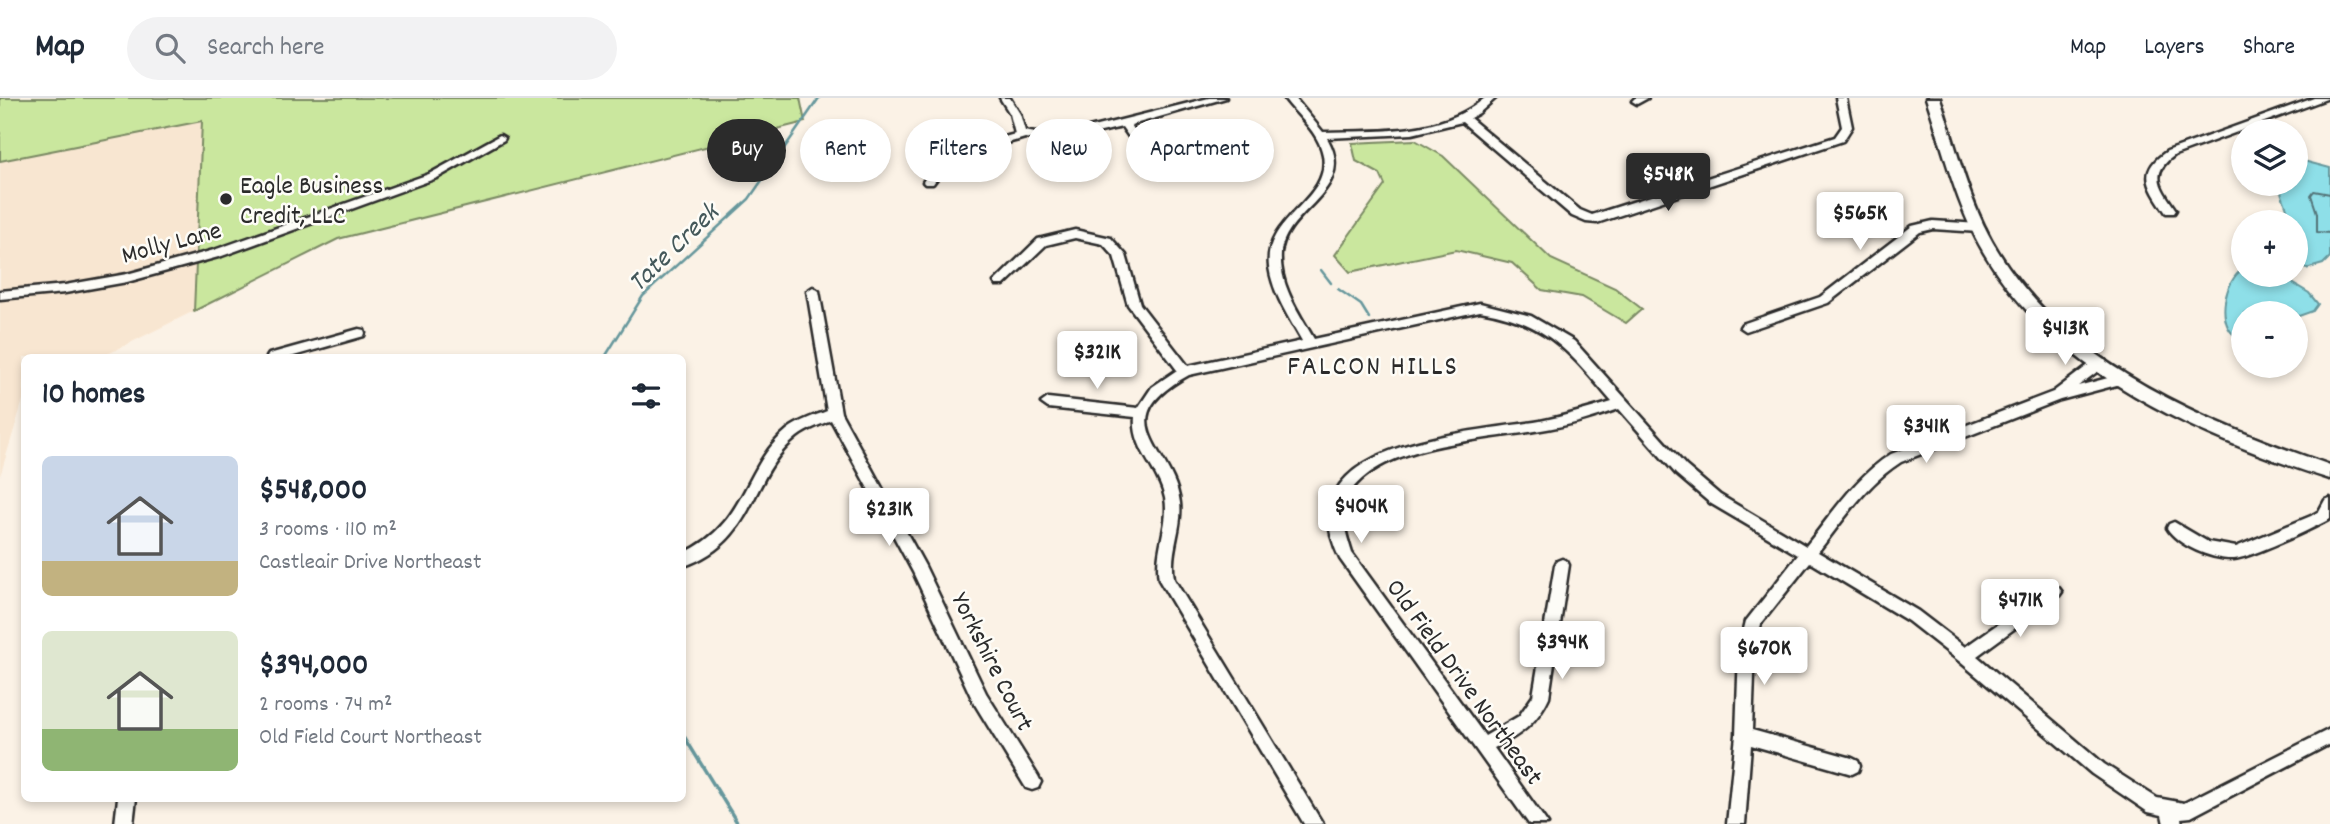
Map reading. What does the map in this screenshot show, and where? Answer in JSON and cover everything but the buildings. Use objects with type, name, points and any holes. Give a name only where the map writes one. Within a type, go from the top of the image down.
[{"type":"street","points":[[1006,98],[1022,135]]},
{"type":"street","points":[[1012,139],[1022,135],[1047,139],[1221,98]]},
{"type":"street","points":[[1289,98],[1321,135],[1330,152],[1329,172],[1319,192],[1287,226],[1275,251],[1275,269],[1280,288],[1310,343]]},
{"type":"street","points":[[1321,135],[1421,129],[1464,118],[1491,98]]},
{"type":"street","points":[[1464,118],[1588,222],[1839,139],[1847,128],[1841,98]]},
{"type":"street","points":[[1933,98],[1979,228],[1997,262],[2024,296],[2056,329],[2123,379],[2214,428],[2330,472]]},
{"type":"street","points":[[2170,210],[2153,181],[2158,161],[2172,153],[2320,99],[2330,108]]},
{"type":"street","name":"Molly Lane","points":[[0,295],[96,284],[208,256],[433,176],[500,138]]},
{"type":"street","points":[[1746,327],[1828,298],[1920,227],[1941,225],[1979,228]]},
{"type":"street","points":[[1000,282],[1042,242],[1075,234],[1107,242],[1120,255],[1134,305],[1185,371]]},
{"type":"street","name":"Yorkshire Court","points":[[813,291],[834,413],[920,570],[980,698],[1032,782]]},
{"type":"street","points":[[1314,824],[1167,580],[1163,551],[1173,502],[1170,489],[1142,435],[1143,414],[1148,399],[1157,389],[1185,371],[1468,309],[1501,310],[1534,322],[1569,344],[1681,470],[1715,499],[1904,610],[1965,656],[2098,769],[2172,817],[2330,736]]},
{"type":"street","points":[[284,354],[359,332]]},
{"type":"street","points":[[2057,396],[2062,389],[2100,363]]},
{"type":"street","points":[[1736,824],[1744,734],[1746,649],[1751,628],[1765,606],[1865,483],[1888,463],[2057,396],[2123,379]]},
{"type":"street","points":[[1048,403],[1143,414]]},
{"type":"street","name":"Old Field Drive Northeast","points":[[1539,824],[1345,555],[1335,530],[1339,499],[1354,475],[1392,455],[1432,444],[1566,421],[1620,404]]},
{"type":"street","points":[[686,560],[705,553],[734,527],[776,452],[792,433],[834,413]]},
{"type":"street","points":[[2174,528],[2208,549],[2237,553],[2316,520],[2325,514],[2330,504]]},
{"type":"street","points":[[1484,745],[1522,724],[1536,708],[1541,697],[1562,565]]},
{"type":"street","points":[[1965,656],[2054,592]]},
{"type":"street","points":[[1744,734],[1852,766]]},
{"type":"street","points":[[124,824],[127,802]]},
{"type":"shaded area","points":[[202,121],[194,311],[108,354],[21,354],[21,407],[0,476],[0,161]]},
{"type":"green space","points":[[0,98],[800,98],[804,119],[800,119],[800,123],[786,127],[786,119],[707,119],[707,147],[338,239],[194,311],[202,121],[0,161]]},
{"type":"green space","points":[[1415,140],[1443,156],[1551,259],[1615,288],[1642,309],[1626,323],[1582,297],[1542,290],[1512,263],[1456,250],[1350,272],[1335,255],[1385,185],[1380,174],[1356,161],[1352,143]]},
{"type":"water","points":[[2308,162],[2330,168],[2330,257],[2323,264],[2308,268],[2308,210],[2288,210],[2282,196],[2308,196]]},
{"type":"water","points":[[2231,284],[2231,287],[2299,287],[2309,293],[2318,304],[2308,313],[2308,301],[2231,301],[2231,331],[2224,310]]},
{"type":"waterway","name":"Tate Creek","points":[[607,354],[643,296],[749,199],[819,98]]},
{"type":"waterway","points":[[1321,270],[1331,283]]},
{"type":"waterway","points":[[1338,289],[1361,305],[1369,318]]},
{"type":"waterway","name":"Tate Creek","points":[[686,740],[738,824]]},
{"type":"place","name":"Eagle Business Credit, LLC","points":[[226,199]]},
{"type":"district","name":"FALCON HILLS","points":[[1373,364]]}]
